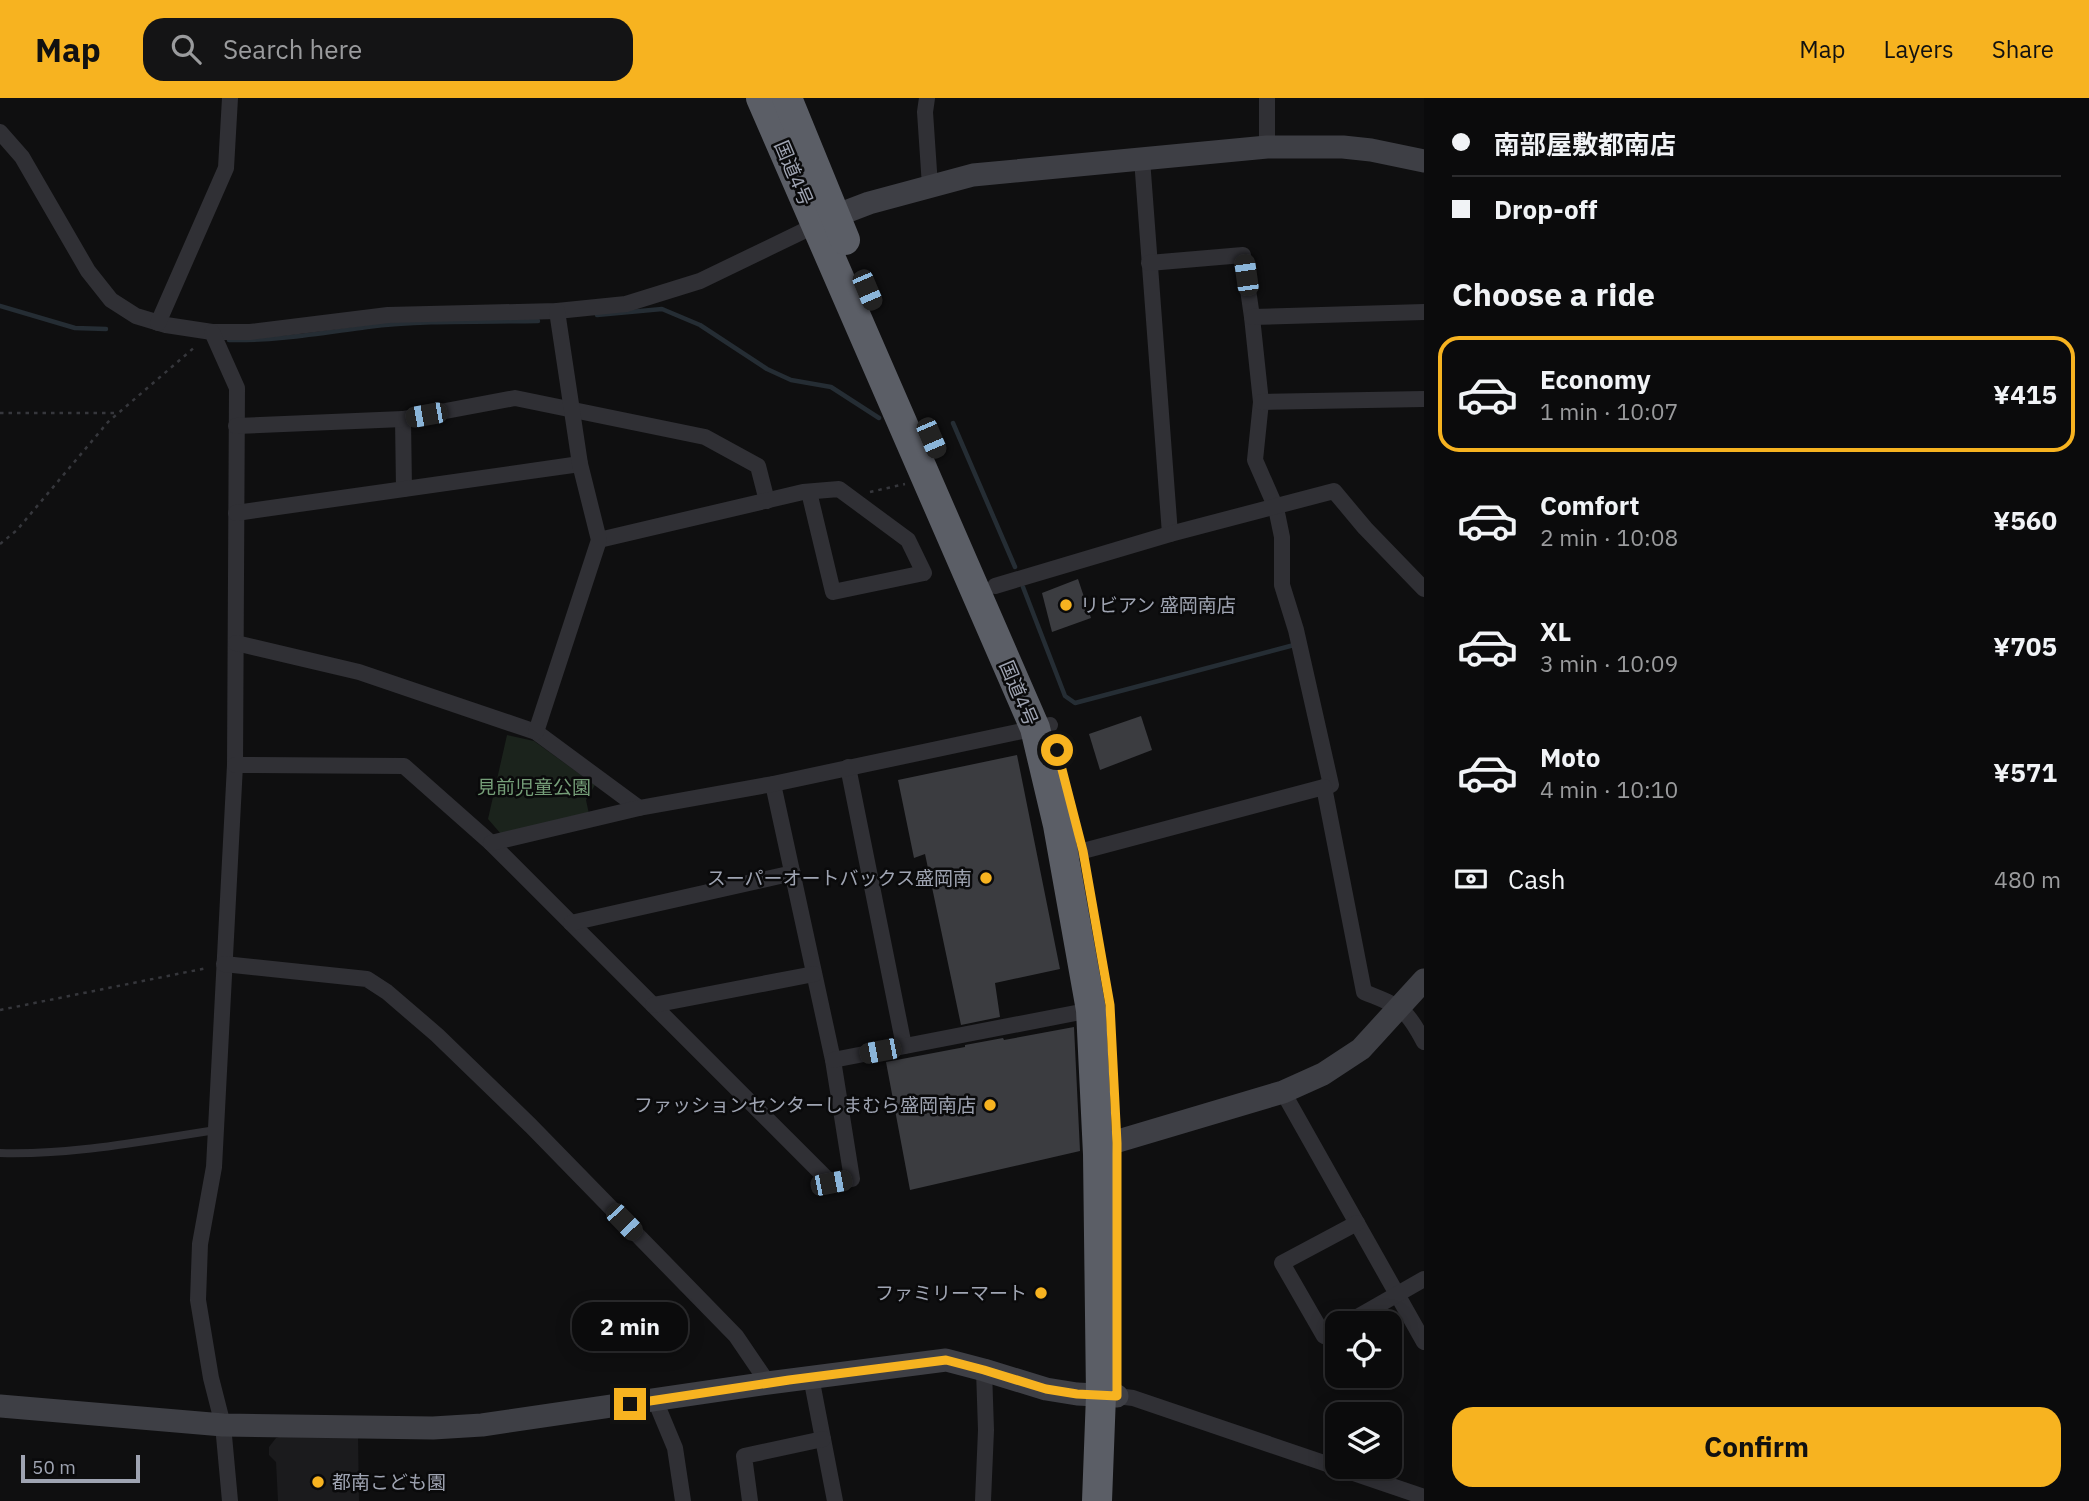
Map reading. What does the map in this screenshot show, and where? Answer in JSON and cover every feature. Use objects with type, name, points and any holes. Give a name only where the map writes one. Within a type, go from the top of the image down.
[{"type":"highway","name":"国道4号","points":[[761,98],[825,220],[995,586],[1083,851],[1110,1005],[1107,1145],[1109,1396],[1115,1501]]},
{"type":"highway","name":"国道4号","points":[[786,98],[825,220],[927,479],[1043,727],[1091,1010],[1107,1145]]},
{"type":"highway","name":"国道4号","points":[[1097,1501],[1109,1396]]},
{"type":"street","points":[[159,323],[226,168],[230,98]]},
{"type":"street","points":[[927,98],[925,112],[930,186]]},
{"type":"street","points":[[1267,98],[1267,147]]},
{"type":"street","points":[[0,132],[22,157],[88,271],[111,300],[136,316],[159,323],[212,332],[250,332],[388,315],[557,311],[626,304],[700,281],[825,220],[869,204],[973,175],[1267,147],[1343,147],[1424,161]]},
{"type":"street","points":[[1142,159],[1170,534]]},
{"type":"street","points":[[1083,851],[1331,785],[1296,630],[1282,585],[1282,537],[1276,508],[1255,460],[1261,402],[1243,255],[1149,263]]},
{"type":"street","points":[[536,732],[599,540],[580,464],[557,311]]},
{"type":"street","points":[[1252,317],[1424,312]]},
{"type":"street","points":[[212,332],[237,388],[235,765],[214,1167],[200,1244],[198,1300],[211,1378],[223,1425],[230,1501]]},
{"type":"street","points":[[236,426],[403,419],[515,398],[705,437],[758,466],[767,501]]},
{"type":"street","points":[[1261,402],[1424,399]]},
{"type":"street","points":[[403,419],[404,489]]},
{"type":"street","points":[[236,513],[580,464]]},
{"type":"street","points":[[599,540],[809,492],[839,489],[908,540],[924,573],[833,592],[809,492]]},
{"type":"street","points":[[995,586],[1170,534],[1335,491],[1365,528],[1424,589]]},
{"type":"street","points":[[236,643],[359,673],[536,732],[639,808]]},
{"type":"street","points":[[491,843],[639,808],[773,784],[1043,727]]},
{"type":"street","points":[[235,765],[404,766],[491,843],[831,1183],[852,1179],[833,1060],[773,784]]},
{"type":"street","points":[[848,767],[904,1046]]},
{"type":"street","points":[[1324,787],[1364,992],[1400,1007],[1411,1019],[1424,1042]]},
{"type":"street","points":[[571,923],[793,873]]},
{"type":"street","points":[[224,964],[367,979],[387,992],[437,1035],[531,1126],[736,1336],[768,1383]]},
{"type":"street","points":[[653,1005],[814,974]]},
{"type":"street","points":[[1107,1145],[1283,1092],[1323,1074],[1361,1049],[1424,980]]},
{"type":"street","points":[[833,1060],[1091,1010]]},
{"type":"street","points":[[1283,1092],[1424,1342]]},
{"type":"street","points":[[1325,1335],[1282,1263],[1357,1223]]},
{"type":"street","points":[[1368,1311],[1424,1279]]},
{"type":"street","points":[[0,1406],[223,1425],[433,1428],[482,1425],[946,1360],[1046,1389],[1133,1398],[1424,1497]]},
{"type":"street","points":[[983,1501],[986,1430],[984,1370]]},
{"type":"street","points":[[811,1377],[835,1501]]},
{"type":"street","points":[[655,1400],[675,1448],[683,1501]]},
{"type":"street","points":[[750,1501],[744,1456],[823,1439]]},
{"type":"lane","points":[[0,1153],[36,1154],[96,1149],[216,1130]]},
{"type":"path","points":[[0,544],[17,530],[108,422],[212,332]]},
{"type":"path","points":[[0,413],[118,413]]},
{"type":"path","points":[[850,497],[927,479]]},
{"type":"path","points":[[0,1010],[224,964]]},
{"type":"shaded area","name":"都南こども園","points":[[287,1434],[358,1434],[359,1501],[278,1501],[276,1462],[269,1455],[269,1447],[276,1438]]},
{"type":"green space","name":"見前児童公園","points":[[507,735],[534,741],[595,785],[586,800],[589,814],[501,834],[488,819]]},
{"type":"building","name":"リビアン 盛岡南店","points":[[1078,579],[1091,618],[1052,632],[1042,593]]},
{"type":"building","points":[[1141,716],[1152,750],[1100,770],[1089,734]]},
{"type":"building","name":"スーパーオートバックス盛岡南","points":[[1017,755],[1060,969],[995,983],[1000,1017],[961,1025],[925,854],[914,858],[898,780]]},
{"type":"building","name":"ファッションセンターしまむら盛岡南店","points":[[1074,1027],[1080,1151],[910,1190],[886,1062],[965,1045]]},
{"type":"waterway","points":[[0,306],[75,328],[106,329]]},
{"type":"waterway","points":[[597,315],[662,309],[700,325],[767,369],[791,380],[831,387],[879,418]]},
{"type":"waterway","points":[[229,340],[281,338],[410,323],[538,321]]},
{"type":"waterway","points":[[953,423],[1015,567]]},
{"type":"waterway","points":[[1023,587],[1065,696],[1075,703],[1294,645]]},
{"type":"place","name":"リビアン 盛岡南店","points":[[1066,605]]},
{"type":"place","name":"スーパーオートバックス盛岡南","points":[[986,878]]},
{"type":"place","name":"ファッションセンターしまむら盛岡南店","points":[[990,1105]]},
{"type":"place","name":"ファミリーマート","points":[[1041,1293]]},
{"type":"place","name":"都南こども園","points":[[318,1482]]},
{"type":"route","points":[[630,1404],[946,1360],[1046,1389],[1117,1396],[1117,1143],[1110,1005],[1083,851],[1057,750]]}]
